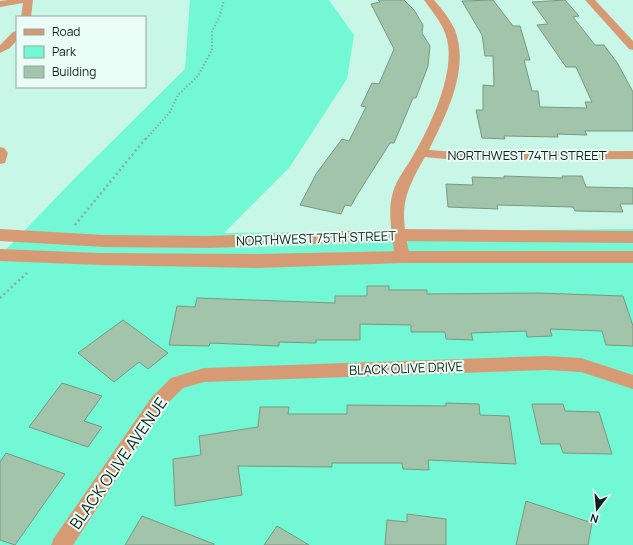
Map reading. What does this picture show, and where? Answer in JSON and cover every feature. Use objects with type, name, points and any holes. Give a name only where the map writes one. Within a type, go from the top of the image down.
[{"type":"street","points":[[0,4],[28,0],[26,16]]},
{"type":"street","points":[[403,257],[398,235],[398,200],[406,176],[421,153],[447,98],[453,79],[455,62],[454,43],[438,10],[429,0]]},
{"type":"street","points":[[590,0],[633,47]]},
{"type":"street","points":[[3,48],[16,35]]},
{"type":"street","points":[[3,48],[16,49]]},
{"type":"street","points":[[0,151],[2,153],[0,160]]},
{"type":"street","name":"NORTHWEST 74TH STREET","points":[[421,153],[456,156],[633,155]]},
{"type":"street","name":"NORTHWEST 75TH STREET","points":[[0,235],[61,239],[209,242],[398,235],[633,237]]},
{"type":"street","name":"NORTHWEST 75TH STREET","points":[[0,255],[100,260],[258,261],[403,257],[633,257]]},
{"type":"street","name":"BLACK OLIVE DRIVE","points":[[177,383],[204,375],[546,363],[581,365],[633,382]]},
{"type":"street","name":"BLACK OLIVE AVENUE","points":[[61,545],[157,403],[177,383]]},
{"type":"path","points":[[61,239],[79,221],[146,138],[170,112],[178,95],[198,76],[212,50],[212,32],[219,18],[224,0]]},
{"type":"path","points":[[0,298],[43,257]]},
{"type":"green space","points":[[190,0],[329,0],[354,35],[347,79],[289,168],[224,233],[633,229],[633,545],[0,545],[0,256],[76,177],[185,69]]},
{"type":"building","points":[[378,0],[404,0],[414,10],[423,25],[422,33],[430,46],[428,66],[416,98],[413,98],[394,143],[390,143],[351,206],[345,205],[341,214],[300,205],[316,174],[342,139],[349,141],[366,107],[361,106],[372,83],[379,84],[394,49],[371,4],[380,2]]},
{"type":"building","points":[[493,0],[513,26],[520,26],[530,60],[524,60],[532,91],[538,91],[540,107],[587,108],[585,102],[592,102],[576,67],[566,67],[537,25],[548,24],[532,2],[565,0],[579,16],[573,17],[595,45],[604,45],[618,64],[633,92],[633,131],[585,131],[587,135],[557,134],[558,137],[504,136],[505,139],[482,138],[476,110],[483,110],[483,85],[494,86],[493,56],[485,56],[482,35],[462,1]]},
{"type":"building","points":[[504,176],[563,178],[562,176],[582,176],[586,187],[633,188],[633,204],[620,204],[623,212],[575,211],[573,207],[497,205],[498,209],[448,207],[446,184],[473,185],[472,177],[504,178]]},
{"type":"building","points":[[367,286],[389,286],[389,290],[427,290],[427,294],[538,293],[623,296],[633,326],[633,346],[606,345],[602,331],[550,329],[552,336],[527,337],[526,331],[471,333],[473,340],[446,339],[445,332],[411,332],[411,325],[360,324],[360,340],[316,340],[316,343],[279,342],[279,346],[210,343],[209,346],[169,345],[177,306],[195,307],[197,298],[335,303],[335,296],[367,296]]},
{"type":"building","points":[[123,320],[168,353],[148,369],[139,362],[114,382],[78,353]]},
{"type":"building","points":[[62,383],[102,396],[84,421],[102,427],[88,447],[29,427]]},
{"type":"building","points":[[446,403],[479,404],[480,415],[509,416],[516,464],[428,460],[429,470],[403,469],[402,463],[332,463],[332,467],[238,466],[242,495],[175,506],[173,459],[201,455],[199,436],[258,427],[260,407],[289,407],[288,414],[347,414],[347,405],[446,406]]},
{"type":"building","points":[[532,404],[563,404],[565,411],[599,412],[612,454],[563,453],[560,444],[541,444]]},
{"type":"building","points":[[6,453],[65,474],[15,545],[0,540],[0,462]]},
{"type":"building","points":[[526,501],[592,523],[588,545],[516,545]]},
{"type":"building","points":[[407,514],[446,519],[446,545],[385,545],[387,520],[407,522]]},
{"type":"building","points":[[142,516],[214,544],[214,545],[125,545]]},
{"type":"building","points":[[277,526],[309,545],[264,545]]}]
